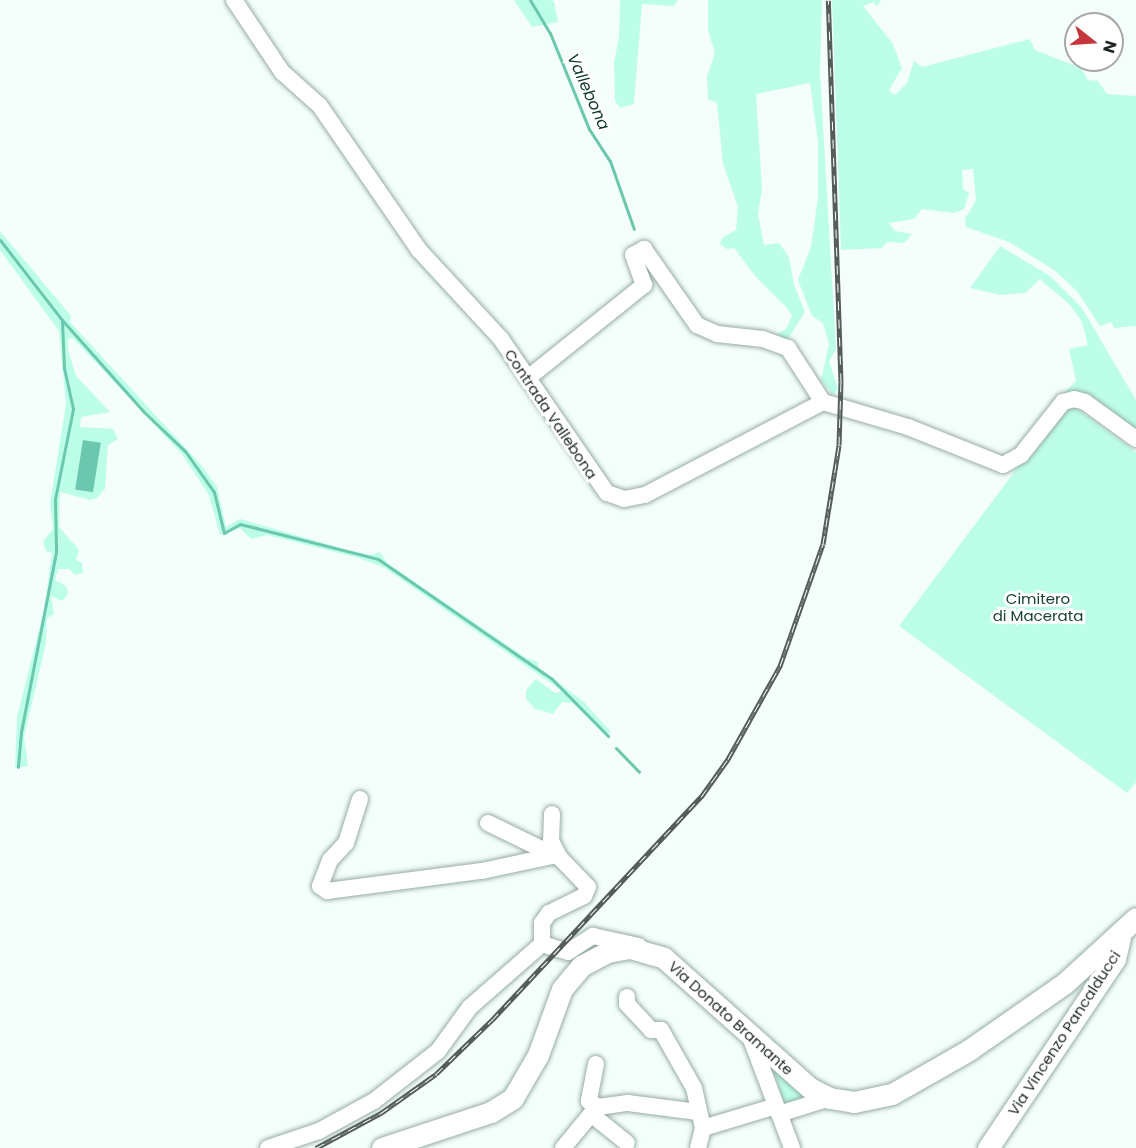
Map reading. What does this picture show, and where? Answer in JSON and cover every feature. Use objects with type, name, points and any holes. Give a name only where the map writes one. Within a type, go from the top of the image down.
[{"type":"main road","name":"Via Vincenzo Pancalducci","points":[[988,1148],[1115,959],[1120,936],[1136,918]]},
{"type":"main road","name":"Via Donato Bramante","points":[[382,1148],[503,1106],[526,1080],[562,989],[573,974],[607,951],[630,948],[650,952],[684,973],[792,1073],[830,1098],[854,1102],[879,1099],[915,1081],[1042,1000],[1120,936]]},
{"type":"street","name":"Contrada Vallebona","points":[[234,0],[282,72],[320,106],[419,250],[501,339],[600,487],[624,499],[645,495],[823,402]]},
{"type":"street","points":[[528,378],[644,285],[633,255],[644,249],[697,325],[717,334],[764,339],[788,348],[823,402],[908,427],[1003,465],[1021,455],[1063,402],[1074,399],[1085,402],[1136,440]]},
{"type":"street","points":[[360,799],[346,843],[330,860],[320,886],[327,891],[482,871],[556,857]]},
{"type":"street","points":[[552,814],[551,841],[556,857]]},
{"type":"street","points":[[268,1148],[319,1131],[374,1101],[438,1051],[470,1007],[542,944],[542,922],[549,914],[584,896],[588,887],[556,857],[488,823]]},
{"type":"street","points":[[542,944],[568,952],[593,936],[615,938],[650,952]]},
{"type":"street","points":[[627,997],[627,1004],[651,1030],[661,1030],[694,1088],[697,1112],[703,1128],[698,1148]]},
{"type":"street","points":[[749,1034],[792,1148]]},
{"type":"street","points":[[596,1064],[589,1101],[598,1107],[628,1103],[697,1112]]},
{"type":"street","points":[[703,1128],[830,1098]]},
{"type":"street","points":[[563,1148],[591,1114],[627,1143]]},
{"type":"green space","points":[[514,0],[554,2],[558,22],[532,27]]},
{"type":"green space","points":[[620,0],[678,0],[674,6],[642,4],[634,104],[620,108],[615,101],[614,62],[619,38]]},
{"type":"green space","points":[[708,0],[822,0],[820,73],[836,349],[829,361],[838,389],[833,395],[821,380],[829,344],[823,323],[812,316],[798,280],[811,247],[818,197],[818,141],[810,83],[756,94],[762,189],[758,214],[764,245],[779,243],[789,257],[794,285],[805,312],[786,342],[771,337],[786,329],[792,316],[786,307],[755,276],[734,248],[727,249],[720,244],[722,238],[736,230],[738,207],[723,164],[717,103],[708,99],[707,76],[715,53],[708,31]]},
{"type":"green space","points":[[832,0],[881,0],[877,6],[873,2],[863,6],[893,44],[902,68],[889,90],[895,95],[907,83],[914,61],[922,67],[1030,39],[1035,50],[1064,61],[1064,72],[1083,72],[1088,80],[1098,81],[1107,94],[1136,96],[1136,326],[1114,328],[1111,322],[1100,326],[1077,291],[1054,270],[1009,242],[966,227],[965,219],[976,200],[973,169],[962,170],[963,189],[969,193],[964,209],[954,213],[922,209],[914,219],[889,223],[895,231],[912,234],[904,243],[887,242],[882,248],[841,250]]},
{"type":"green space","points":[[0,231],[71,316],[70,322],[201,465],[217,487],[226,527],[240,519],[344,549],[371,555],[380,552],[387,563],[526,658],[538,662],[538,667],[584,702],[611,732],[605,735],[573,703],[562,702],[553,714],[535,709],[526,699],[526,690],[536,679],[555,693],[562,691],[385,568],[359,558],[267,535],[251,539],[240,528],[220,535],[209,495],[182,454],[72,337],[68,340],[68,350],[76,376],[110,412],[81,417],[80,427],[113,429],[118,439],[108,445],[105,489],[97,498],[90,500],[60,492],[59,527],[79,550],[76,560],[82,563],[83,573],[75,575],[69,569],[58,569],[55,580],[66,586],[68,594],[62,601],[51,596],[54,614],[47,618],[46,643],[24,737],[28,766],[15,768],[17,717],[44,610],[52,553],[46,551],[43,541],[53,529],[50,504],[66,404],[59,331],[0,250]]},
{"type":"green space","points":[[1000,246],[1050,276],[1082,308],[1136,400],[1136,432],[1093,398],[1080,392],[1060,397],[1076,381],[1069,349],[1088,345],[1082,322],[1070,305],[1040,279],[1025,293],[1000,295],[970,288]]},
{"type":"green space","name":"Cimitero di Macerata","points":[[1073,406],[1136,452],[1136,782],[1127,793],[899,626],[1060,411]]},
{"type":"green space","points":[[772,1066],[811,1097],[785,1105]]},
{"type":"shaded area","points":[[83,440],[101,443],[93,492],[75,489]]},
{"type":"waterway","name":"Vallebona","points":[[530,0],[550,33],[589,129],[610,161],[634,229]]},
{"type":"waterway","points":[[0,240],[62,320],[64,368],[73,409],[55,499],[56,552],[21,732],[18,767]]},
{"type":"waterway","points":[[62,320],[144,412],[185,451],[214,492],[224,533],[240,524],[378,559],[552,679],[608,736]]},
{"type":"waterway","points":[[616,748],[639,772]]},
{"type":"railway","points":[[316,1148],[381,1113],[436,1074],[492,1020],[701,797],[728,759],[780,666],[823,544],[839,445],[841,382],[828,0]]}]
